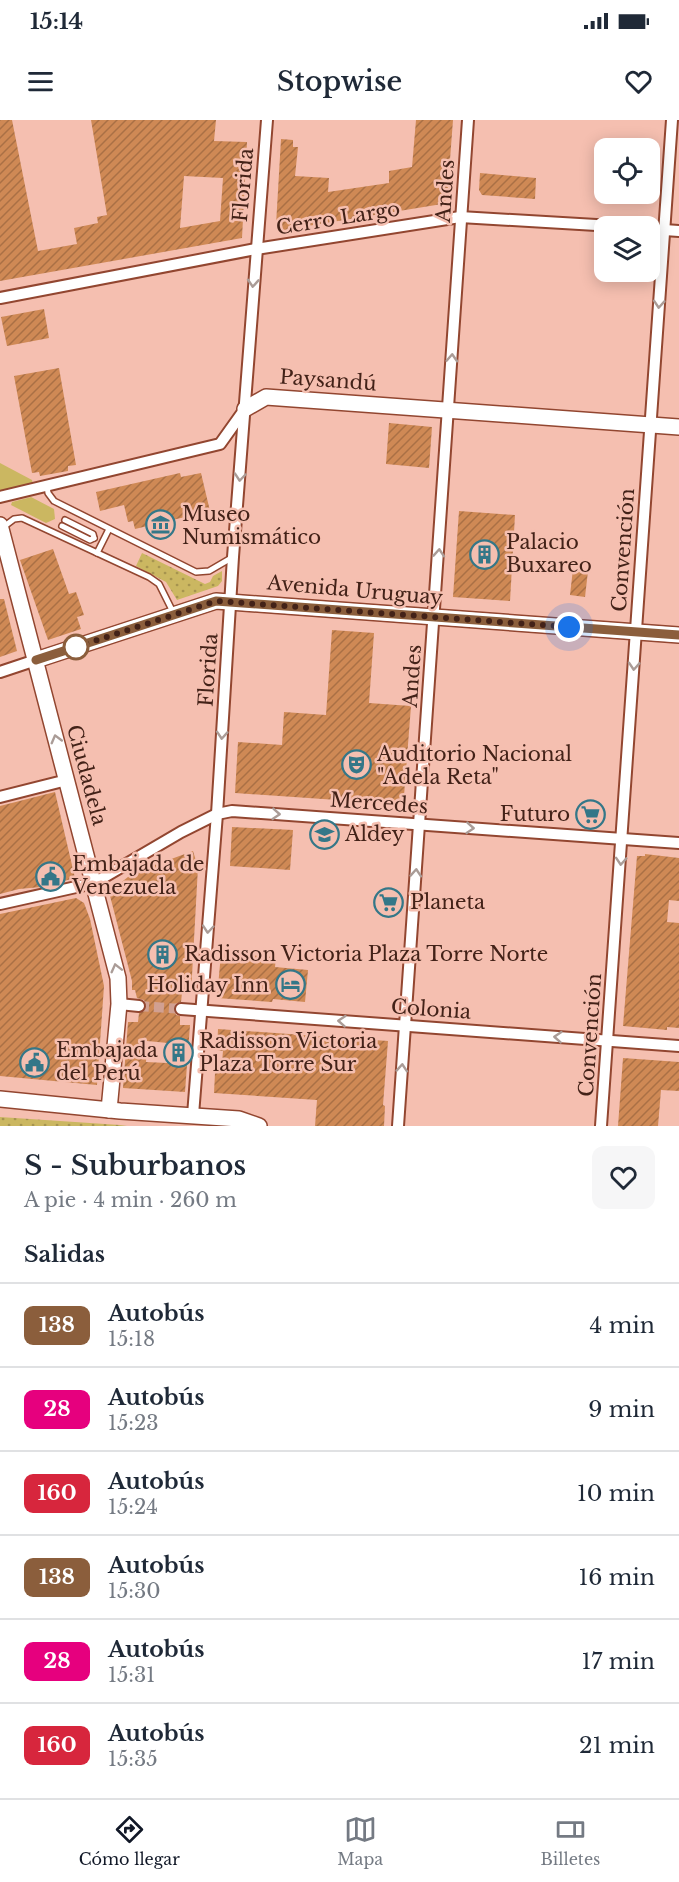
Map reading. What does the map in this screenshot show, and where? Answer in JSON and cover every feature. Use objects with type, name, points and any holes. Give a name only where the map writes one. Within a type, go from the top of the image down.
[{"type":"street","name":"Florida","points":[[193,1115],[218,814],[233,557],[267,120]]},
{"type":"street","name":"Andes","points":[[398,1126],[468,120]]},
{"type":"street","name":"Convención","points":[[601,1126],[672,120]]},
{"type":"street","name":"Cerro Largo","points":[[0,297],[256,249],[460,217],[594,225]]},
{"type":"street","points":[[660,230],[679,231]]},
{"type":"street","name":"Paysandú","points":[[245,409],[266,397],[679,427]]},
{"type":"street","points":[[0,497],[220,444],[245,409]]},
{"type":"street","name":"Ciudadela","points":[[0,527],[118,978],[119,1004],[109,1110]]},
{"type":"street","name":"Avenida Uruguay","points":[[36,660],[208,602],[231,601],[679,635]]},
{"type":"street","points":[[0,672],[36,660]]},
{"type":"street","points":[[0,797],[67,780]]},
{"type":"street","name":"Mercedes","points":[[0,904],[94,883],[181,832],[218,814],[232,811],[679,843]]},
{"type":"street","points":[[119,1004],[139,1006]]},
{"type":"street","name":"Colonia","points":[[181,1009],[679,1046]]},
{"type":"street","points":[[0,1099],[109,1110],[239,1119],[259,1126]]},
{"type":"lane","points":[[47,486],[48,493],[54,501],[196,572],[209,571],[233,557]]},
{"type":"lane","points":[[58,535],[70,509]]},
{"type":"lane","points":[[0,527],[14,519],[22,518],[155,580],[163,590],[174,614]]},
{"type":"lane","points":[[64,523],[90,540],[94,538]]},
{"type":"lane","points":[[97,553],[109,528]]},
{"type":"shaded area","points":[[0,463],[32,480],[33,484],[0,491]]},
{"type":"shaded area","points":[[31,497],[54,509],[55,519],[46,523],[11,505],[12,502]]},
{"type":"shaded area","points":[[142,553],[205,584],[222,571],[222,581],[218,586],[177,600],[166,582],[136,566]]},
{"type":"shaded area","points":[[0,1117],[120,1125],[127,1126],[0,1126]]},
{"type":"building","points":[[0,120],[12,120],[38,251],[77,244],[74,228],[98,223],[97,217],[107,215],[91,120],[216,120],[214,141],[247,142],[242,238],[0,281]],"holes":[[[184,176],[223,178],[220,221],[180,228]]]},
{"type":"building","points":[[416,120],[453,120],[447,199],[442,204],[283,230],[276,225],[281,139],[293,140],[293,147],[298,147],[295,176],[329,178],[328,192],[389,183],[389,171],[412,167]]},
{"type":"building","points":[[480,173],[536,178],[535,199],[482,195],[479,190]]},
{"type":"building","points":[[44,309],[49,338],[7,346],[1,317]]},
{"type":"building","points":[[59,368],[76,465],[68,466],[68,471],[40,476],[39,472],[32,473],[14,376]]},
{"type":"building","points":[[389,423],[432,427],[429,468],[386,464]]},
{"type":"building","points":[[180,473],[181,477],[201,473],[210,511],[135,529],[133,521],[128,522],[124,505],[100,511],[96,492]]},
{"type":"building","name":"Palacio Buxareo","points":[[459,511],[515,515],[510,601],[453,597]]},
{"type":"building","points":[[53,549],[69,594],[76,592],[84,615],[77,617],[81,629],[48,640],[20,560]]},
{"type":"building","points":[[573,569],[588,571],[585,597],[570,595]]},
{"type":"building","points":[[0,599],[4,599],[17,651],[0,657]]},
{"type":"building","points":[[332,630],[374,633],[369,703],[411,706],[404,796],[395,804],[235,793],[238,742],[282,745],[284,712],[326,715]]},
{"type":"building","points":[[55,792],[75,878],[0,894],[0,806]]},
{"type":"building","points":[[232,827],[293,830],[290,870],[230,866]]},
{"type":"building","points":[[193,851],[198,867],[191,994],[182,993],[181,1002],[175,1004],[174,1009],[176,1015],[180,1016],[180,1025],[190,1025],[185,1092],[123,1088],[128,1022],[138,1022],[139,1013],[145,1011],[146,1006],[144,1000],[137,998],[135,990],[132,990],[132,981],[109,892],[133,873]],"holes":[[[147,1041],[168,1043],[167,1063],[146,1062]]]},
{"type":"building","points":[[645,854],[679,858],[679,901],[669,900],[667,922],[679,923],[679,1028],[667,1027],[667,1030],[623,1026],[637,856],[645,856]]},
{"type":"building","points":[[76,898],[84,903],[90,919],[104,986],[97,1085],[0,1076],[0,914]]},
{"type":"building","points":[[221,953],[276,957],[275,967],[308,970],[305,1002],[217,998]]},
{"type":"building","points":[[218,1029],[388,1041],[383,1105],[385,1106],[384,1126],[315,1126],[317,1100],[214,1093],[215,1073],[221,1073],[223,1051],[217,1050]]},
{"type":"building","points":[[623,1058],[679,1062],[679,1091],[661,1090],[658,1126],[618,1126]]},
{"type":"tunnel","points":[[139,1006],[181,1009]]},
{"type":"bus line","name":"138","points":[[36,660],[216,601],[679,635]]},
{"type":"place","name":"Museo Numismático","points":[[161,525]]},
{"type":"place","name":"Palacio Buxareo","points":[[485,554]]},
{"type":"place","name":"Auditorio Nacional \"Adela Reta\"","points":[[356,765]]},
{"type":"place","name":"Futuro","points":[[591,814]]},
{"type":"place","name":"Aldey","points":[[324,834]]},
{"type":"place","name":"Embajada de Venezuela","points":[[51,876]]},
{"type":"place","name":"Planeta","points":[[389,902]]},
{"type":"place","name":"Radisson Victoria Plaza Torre Norte","points":[[163,954]]},
{"type":"place","name":"Holiday Inn","points":[[290,985]]},
{"type":"place","name":"Radisson Victoria Plaza Torre Sur","points":[[178,1052]]},
{"type":"place","name":"Embajada del Perú","points":[[35,1062]]},
{"type":"route","points":[[76,647],[216,601],[569,627]]}]
